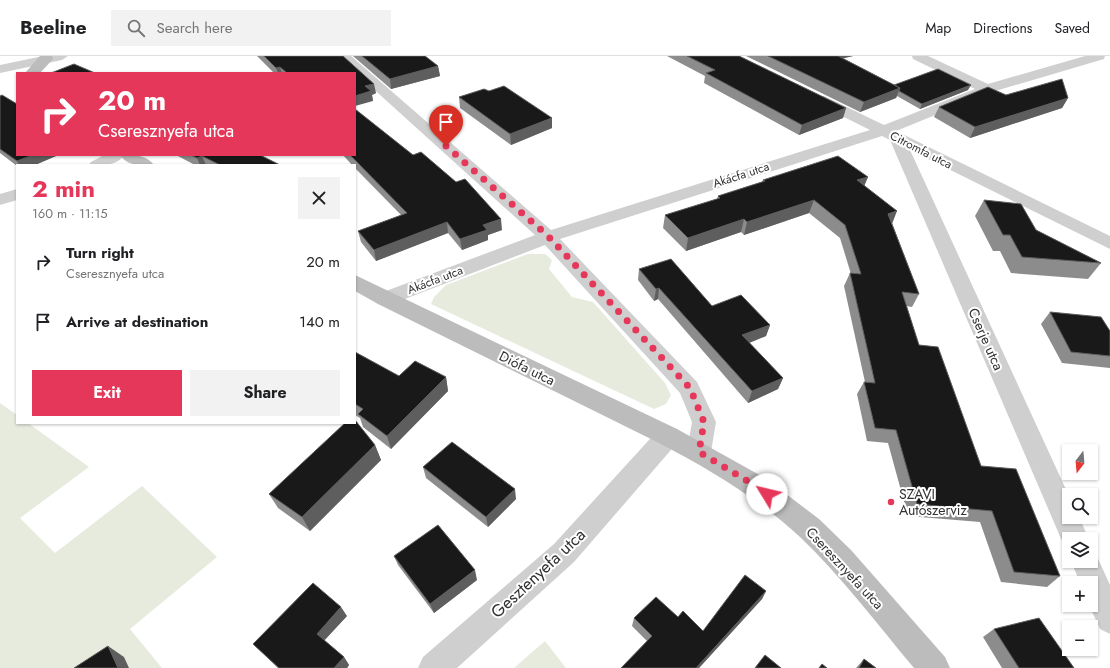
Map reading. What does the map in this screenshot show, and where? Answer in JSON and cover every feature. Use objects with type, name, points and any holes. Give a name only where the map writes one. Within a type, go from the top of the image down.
[{"type":"street","points":[[0,69],[46,58],[62,56]]},
{"type":"street","points":[[343,56],[548,236],[690,388],[704,422],[699,452]]},
{"type":"street","points":[[918,56],[987,90]]},
{"type":"street","name":"Akácfa utca","points":[[385,299],[548,236],[890,135],[987,90],[1099,56]]},
{"type":"street","points":[[33,72],[46,58]]},
{"type":"street","name":"Citromfa utca","points":[[804,92],[1110,243]]},
{"type":"street","name":"Cserje utca","points":[[890,135],[1072,532]]},
{"type":"street","points":[[99,164],[114,156]]},
{"type":"street","points":[[130,156],[144,164]]},
{"type":"street","points":[[0,200],[16,194]]},
{"type":"street","name":"Diófa utca","points":[[356,283],[385,299],[699,452]]},
{"type":"street","name":"Gesztenyefa utca","points":[[434,668],[564,553],[668,436]]},
{"type":"street","name":"Cseresznyefa utca","points":[[699,452],[756,486],[809,528],[841,560],[934,668]]},
{"type":"street","points":[[1087,568],[1110,618]]},
{"type":"shaded area","points":[[528,254],[545,254],[552,260],[549,269],[572,297],[593,302],[665,383],[671,395],[666,404],[654,409],[431,304],[434,297],[446,285]]},
{"type":"shaded area","points":[[0,403],[16,414],[16,424],[29,424],[89,467],[20,518],[55,553],[142,486],[217,557],[130,629],[162,668],[0,668]]},
{"type":"shaded area","points":[[545,641],[566,668],[514,668]]},
{"type":"building","points":[[264,56],[343,56],[374,84],[365,86],[371,91],[356,96],[356,72],[286,72],[280,67],[276,68]]},
{"type":"building","points":[[362,56],[425,56],[438,66],[390,79]]},
{"type":"building","points":[[687,56],[739,56],[846,108],[802,125],[706,73],[715,70]]},
{"type":"building","points":[[768,56],[838,56],[900,88],[864,102]]},
{"type":"building","points":[[74,64],[93,72],[54,72]]},
{"type":"building","points":[[938,69],[971,85],[922,104],[899,91],[900,88],[894,85]]},
{"type":"building","points":[[1062,79],[1068,98],[975,127],[939,107],[988,87],[1006,95]]},
{"type":"building","points":[[504,86],[552,118],[510,134],[459,97],[484,89],[489,91]]},
{"type":"building","points":[[2,95],[16,103],[16,156],[30,156],[17,161],[0,149],[0,96]]},
{"type":"building","points":[[356,110],[413,155],[421,152],[456,182],[465,179],[501,219],[483,225],[487,230],[460,239],[447,222],[374,250],[358,231],[407,213],[351,156],[356,156]]},
{"type":"building","points":[[202,156],[262,156],[278,164],[258,164],[218,164]]},
{"type":"building","points":[[838,156],[868,177],[857,180],[897,211],[888,214],[919,294],[902,292],[919,345],[938,347],[981,466],[1016,469],[1060,576],[1014,572],[992,511],[917,504],[896,430],[875,428],[864,382],[875,383],[850,273],[861,274],[845,225],[814,200],[747,222],[744,219],[688,238],[665,215],[720,198],[718,196]]},
{"type":"building","points":[[984,200],[1021,204],[1036,230],[1101,263],[1022,257],[1010,235],[1003,235]]},
{"type":"building","points":[[671,259],[712,306],[741,295],[770,325],[742,335],[783,378],[752,391],[659,288],[656,289],[639,269]]},
{"type":"building","points":[[1050,312],[1101,317],[1110,331],[1110,356],[1071,352]]},
{"type":"building","points":[[356,353],[399,376],[415,361],[446,377],[387,436],[358,414],[363,409],[356,405]]},
{"type":"building","points":[[356,421],[375,445],[302,517],[269,494],[344,424],[356,424]]},
{"type":"building","points":[[452,442],[515,489],[486,517],[423,467]]},
{"type":"building","points":[[438,525],[475,570],[430,604],[394,556]]},
{"type":"building","points":[[745,575],[766,591],[696,668],[621,668],[652,636],[634,618],[656,597],[678,617],[683,611],[703,631]]},
{"type":"building","points":[[313,583],[341,607],[317,634],[344,657],[334,668],[279,668],[253,644]]},
{"type":"building","points":[[1039,618],[1062,651],[1062,656],[1066,656],[1074,668],[1019,668],[994,629]]},
{"type":"building","points":[[108,646],[118,668],[74,668]]},
{"type":"building","points":[[765,655],[781,668],[755,668]]},
{"type":"building","points":[[864,659],[876,668],[859,668]]},
{"type":"building","points":[[822,664],[827,668],[819,668]]},
{"type":"place","name":"SZAVI Autószerviz","points":[[891,502]]},
{"type":"route","points":[[446,146],[548,236],[690,388],[704,422],[699,452],[767,494]]}]
